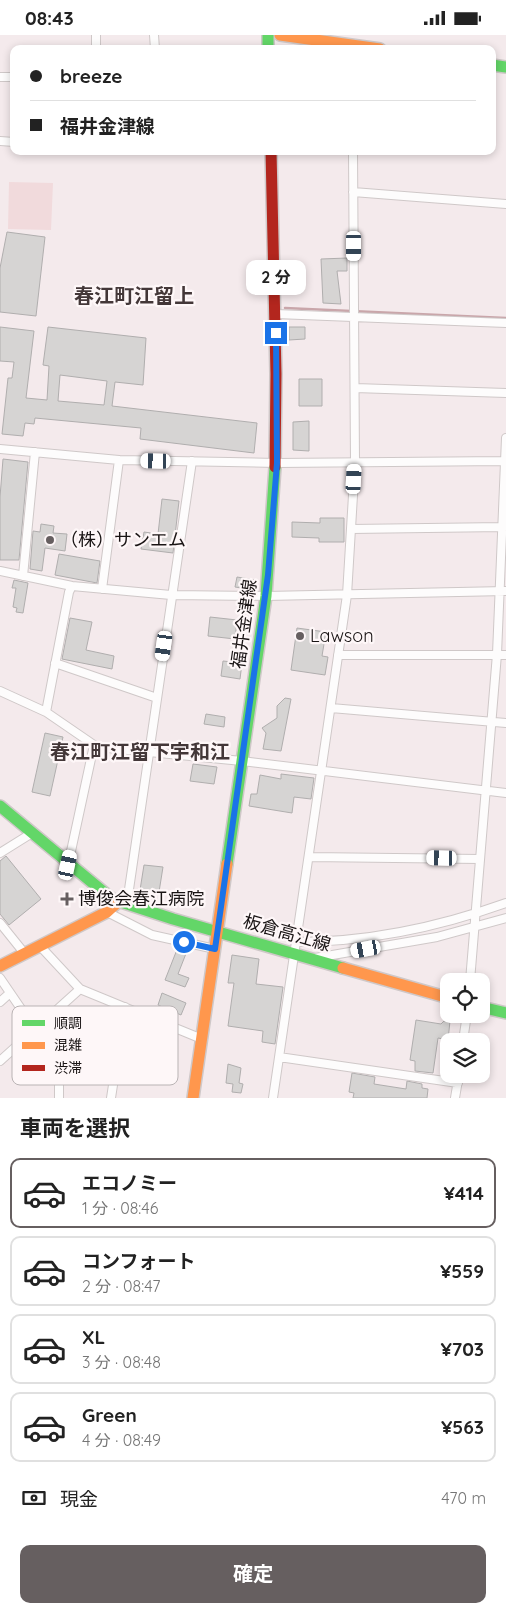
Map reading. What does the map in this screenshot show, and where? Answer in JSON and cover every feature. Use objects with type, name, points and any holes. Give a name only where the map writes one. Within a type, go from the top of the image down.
[{"type":"main road","points":[[280,35],[352,43]]},
{"type":"main road","name":"福井金津線","points":[[193,1098],[266,596],[277,463],[276,314],[271,155]]},
{"type":"main road","name":"板倉高江線","points":[[0,806],[100,891],[123,902],[218,932],[296,947],[313,958],[440,995]]},
{"type":"main road","points":[[0,966],[123,902]]},
{"type":"main road","points":[[490,1009],[506,1013]]},
{"type":"street","points":[[274,1098],[347,595],[355,462],[353,155]]},
{"type":"street","points":[[353,192],[506,203]]},
{"type":"street","points":[[276,314],[506,323]]},
{"type":"street","points":[[355,388],[506,393]]},
{"type":"street","points":[[471,973],[503,591],[506,438]]},
{"type":"street","points":[[0,449],[119,460],[277,463],[506,461]]},
{"type":"street","points":[[23,576],[35,451]]},
{"type":"street","points":[[102,589],[119,460]]},
{"type":"street","points":[[123,902],[149,752],[192,461]]},
{"type":"street","points":[[351,529],[503,527]]},
{"type":"street","points":[[0,571],[72,586],[171,595],[266,596],[503,591]]},
{"type":"street","points":[[46,712],[68,592],[72,586]]},
{"type":"street","points":[[338,655],[506,655]]},
{"type":"street","points":[[55,663],[156,698]]},
{"type":"street","points":[[0,691],[46,712],[94,745],[506,793]]},
{"type":"street","points":[[331,708],[506,723]]},
{"type":"street","points":[[68,865],[94,745]]},
{"type":"street","points":[[0,853],[32,833]]},
{"type":"street","points":[[309,857],[480,859]]},
{"type":"street","points":[[296,947],[442,924],[506,903]]},
{"type":"street","points":[[107,912],[152,935],[215,949]]},
{"type":"street","points":[[313,958],[437,937],[506,918]]},
{"type":"street","points":[[0,923],[24,954]]},
{"type":"street","points":[[40,946],[80,989],[122,1006]]},
{"type":"street","points":[[0,978],[19,1006]]},
{"type":"street","points":[[61,1006],[80,989]]},
{"type":"street","points":[[0,1002],[10,993]]},
{"type":"street","points":[[178,1029],[202,1039]]},
{"type":"street","points":[[0,1061],[12,1050]]},
{"type":"street","points":[[280,1057],[440,1080]]},
{"type":"street","points":[[455,1098],[458,1083]]},
{"type":"street","points":[[59,1085],[59,1098]]},
{"type":"street","points":[[111,1098],[113,1085]]},
{"type":"shaded area","points":[[9,182],[53,183],[51,230],[8,229]]},
{"type":"building","points":[[7,232],[45,237],[36,316],[0,312],[0,268]]},
{"type":"building","points":[[347,258],[347,271],[337,271],[341,304],[323,303],[321,259]]},
{"type":"building","points":[[0,327],[34,331],[26,398],[47,400],[49,366],[43,365],[48,327],[146,338],[143,385],[115,382],[112,406],[257,423],[254,453],[140,439],[141,428],[35,418],[34,424],[25,423],[23,436],[2,434],[8,378],[12,378],[14,362],[0,361]],"holes":[[[60,375],[107,381],[104,405],[58,401]]]},
{"type":"building","points":[[289,327],[305,327],[305,339],[289,340]]},
{"type":"building","points":[[299,379],[322,379],[322,406],[299,406]]},
{"type":"building","points":[[309,421],[309,451],[293,450],[293,422]]},
{"type":"building","points":[[3,459],[28,462],[19,560],[0,560],[0,497]]},
{"type":"building","points":[[162,499],[179,501],[173,553],[141,549],[144,532],[158,534]]},
{"type":"building","points":[[320,518],[344,518],[344,542],[319,542],[319,538],[292,537],[292,522],[320,523]]},
{"type":"building","name":"（株）サンエム","points":[[41,524],[54,526],[53,533],[67,534],[65,551],[45,548],[42,571],[30,569],[33,531],[40,532]]},
{"type":"building","points":[[59,554],[100,561],[97,583],[55,575]]},
{"type":"building","points":[[237,577],[255,580],[254,590],[235,587]]},
{"type":"building","points":[[14,580],[28,583],[23,613],[16,612],[17,608],[13,607],[16,588],[12,588]]},
{"type":"building","points":[[210,617],[237,620],[235,639],[208,636]]},
{"type":"building","points":[[70,618],[92,622],[86,650],[114,656],[112,669],[62,659]]},
{"type":"building","points":[[297,628],[326,632],[322,656],[328,657],[325,675],[291,670]]},
{"type":"building","points":[[223,661],[242,663],[240,679],[221,676]]},
{"type":"building","points":[[285,698],[291,699],[281,751],[263,749],[266,733],[262,728],[277,718],[277,706]]},
{"type":"building","points":[[206,714],[225,717],[224,727],[204,724]]},
{"type":"building","points":[[45,733],[63,737],[50,796],[32,792]]},
{"type":"building","points":[[193,764],[217,767],[214,784],[190,781]]},
{"type":"building","points":[[281,774],[314,778],[311,799],[294,797],[292,813],[249,806],[251,794],[257,794],[260,775],[281,779]]},
{"type":"building","points":[[6,856],[41,899],[9,925],[0,914],[0,861]]},
{"type":"building","points":[[144,865],[163,867],[159,892],[140,890]]},
{"type":"building","points":[[178,947],[187,951],[178,974],[189,978],[185,987],[165,980]]},
{"type":"building","points":[[232,955],[259,959],[256,984],[283,987],[275,1044],[262,1042],[263,1031],[228,1026],[234,983],[228,983]]},
{"type":"building","points":[[162,993],[186,1003],[181,1015],[178,1014],[178,1006],[158,1005]]},
{"type":"building","points":[[416,1020],[441,1024],[450,1023],[449,1033],[440,1033],[440,1038],[438,1038],[433,1073],[415,1071],[415,1061],[410,1060]]},
{"type":"building","points":[[228,1064],[241,1068],[239,1083],[243,1084],[241,1093],[232,1092],[233,1084],[226,1083]]},
{"type":"building","points":[[352,1073],[375,1077],[374,1084],[406,1089],[407,1081],[422,1084],[422,1088],[428,1089],[427,1098],[353,1098],[354,1093],[349,1092]]},
{"type":"waterway","points":[[285,308],[506,318]]},
{"type":"traffic: fast","points":[[268,35],[268,45]]},
{"type":"traffic: fast","points":[[496,66],[506,67]]},
{"type":"traffic: fast","points":[[227,864],[266,596],[275,467]]},
{"type":"traffic: fast","points":[[0,806],[112,899],[173,919],[343,968]]},
{"type":"traffic: fast","points":[[490,1009],[506,1013]]},
{"type":"traffic: slow","points":[[280,35],[351,45]]},
{"type":"traffic: slow","points":[[193,1098],[227,864]]},
{"type":"traffic: slow","points":[[0,966],[107,912],[119,901]]},
{"type":"traffic: slow","points":[[343,968],[440,995]]},
{"type":"traffic: jam","points":[[271,155],[276,374],[275,467]]},
{"type":"place","name":"（株）サンエム","points":[[50,540]]},
{"type":"place","name":"Lawson","points":[[300,636]]},
{"type":"place","name":"博俊会春江病院","points":[[67,899]]},
{"type":"district","name":"春江町江留上","points":[[134,296]]},
{"type":"district","name":"春江町江留下宇和江","points":[[140,752]]},
{"type":"route","points":[[184,942],[215,949],[268,575],[277,463],[276,333]]}]
